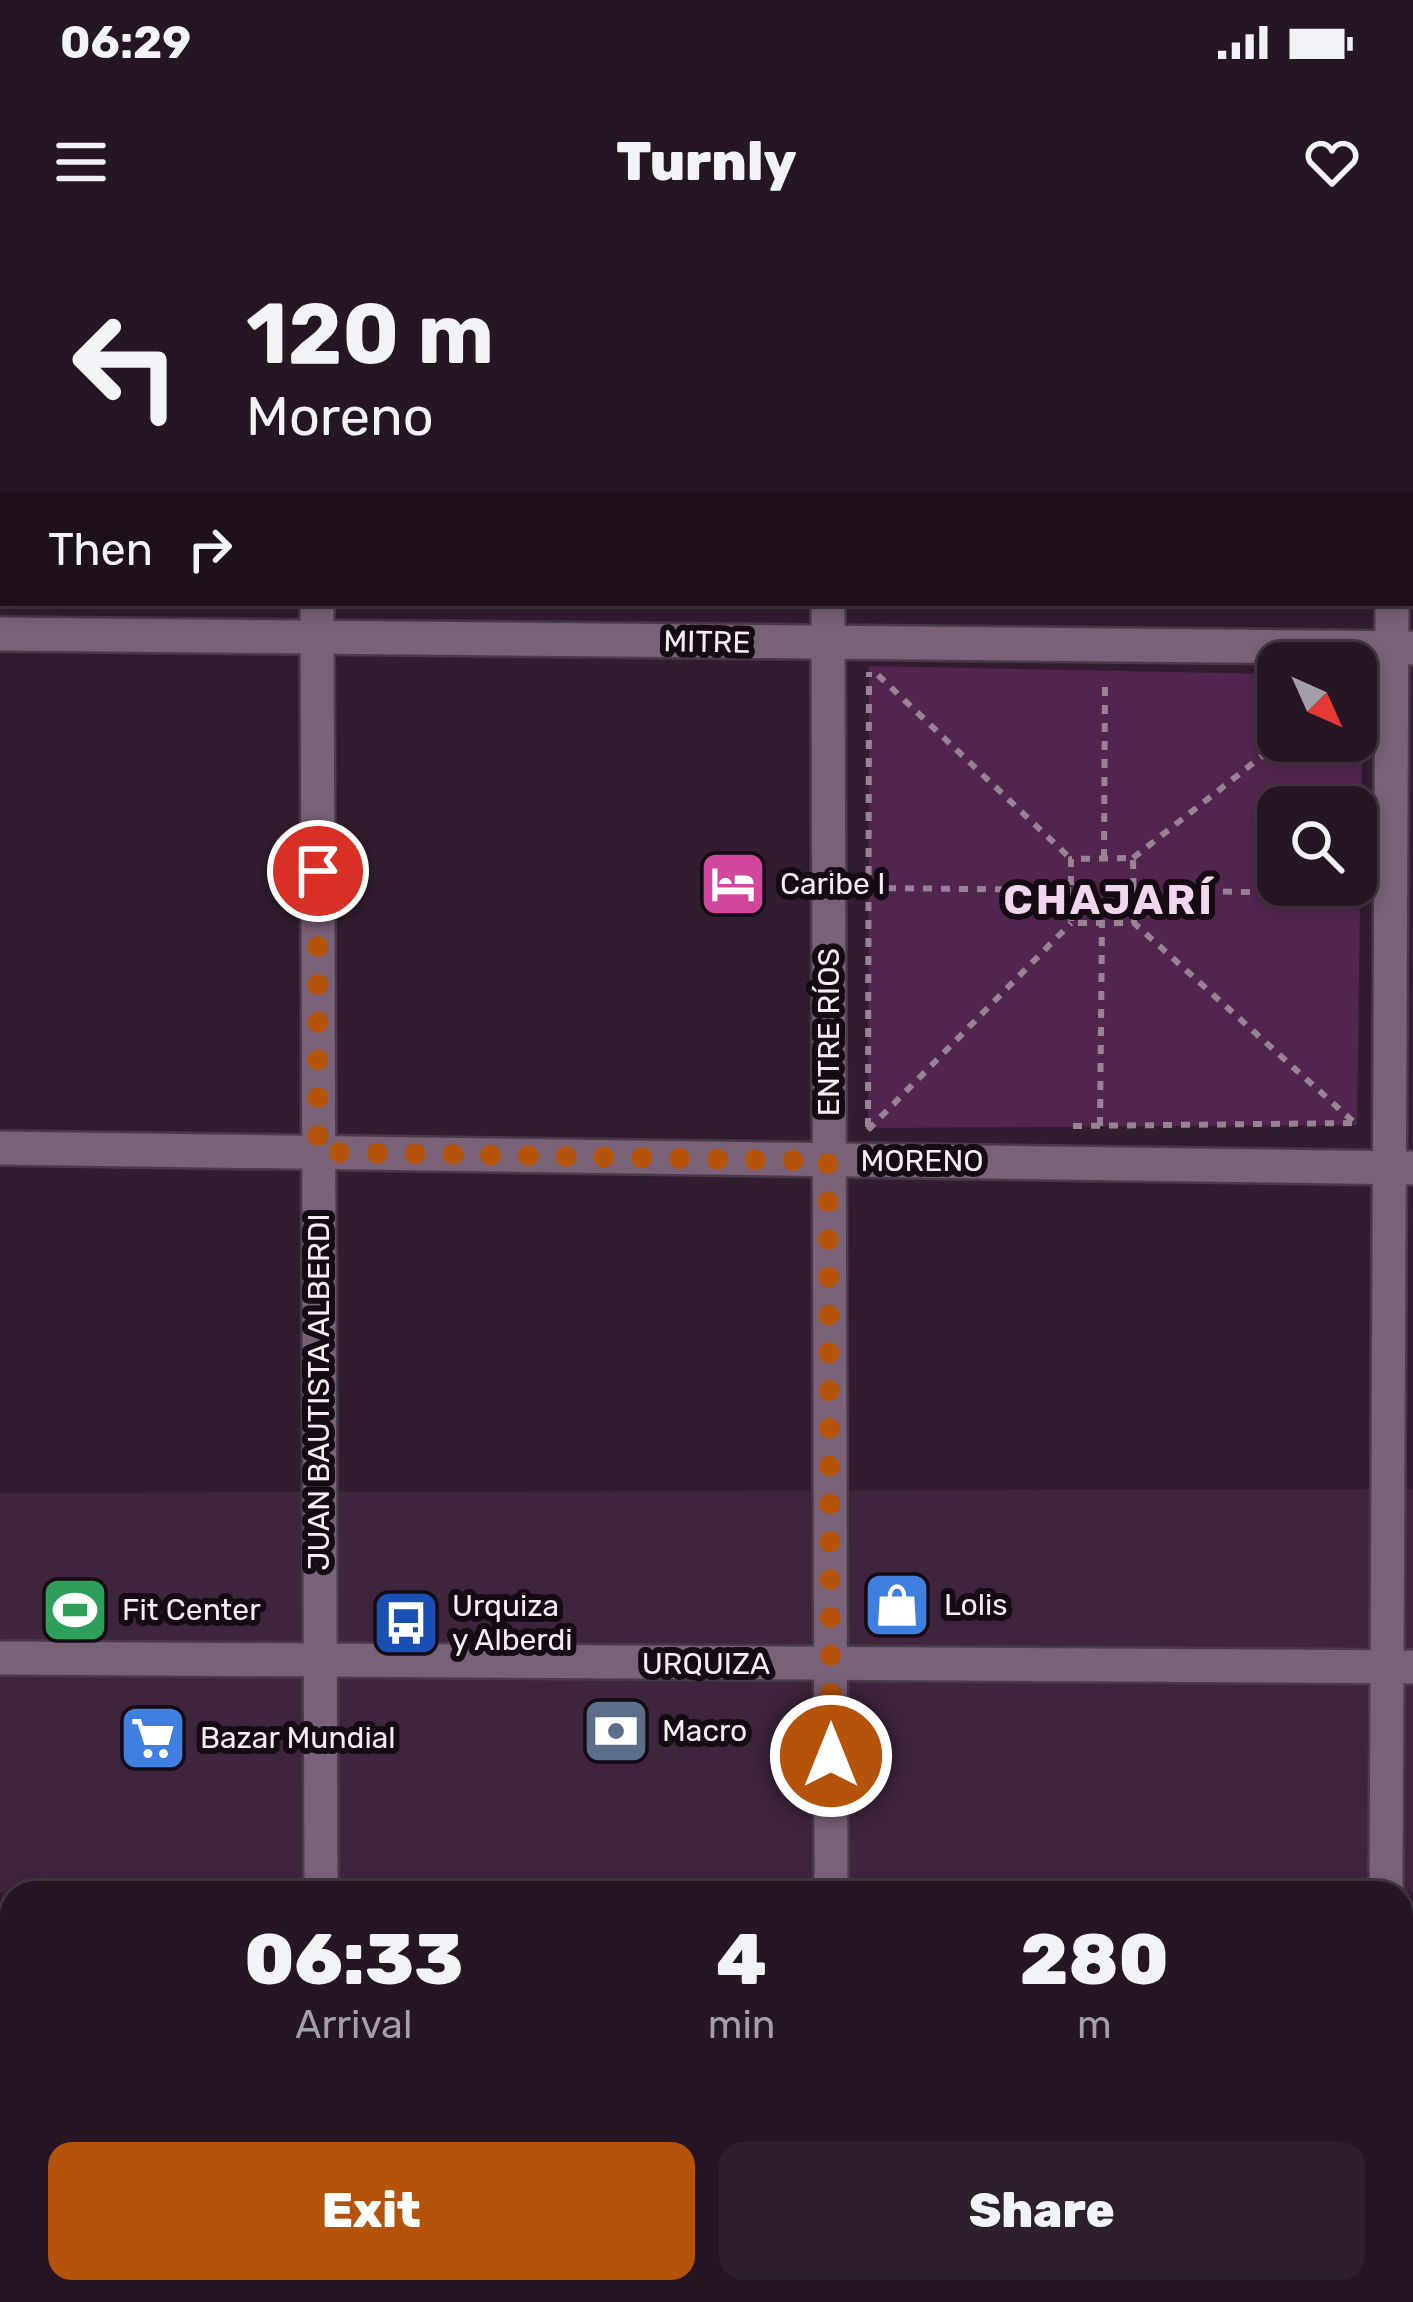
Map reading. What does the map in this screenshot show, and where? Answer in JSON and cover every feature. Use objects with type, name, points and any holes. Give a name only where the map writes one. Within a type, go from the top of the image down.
[{"type":"street","name":"JUAN BAUTISTA ALBERDI","points":[[317,606],[321,1881]]},
{"type":"street","name":"ENTRE RÍOS","points":[[828,606],[831,1881]]},
{"type":"street","points":[[1387,1881],[1400,1667],[1402,648],[1393,606]]},
{"type":"street","name":"MITRE","points":[[0,634],[1402,648]]},
{"type":"street","name":"MORENO","points":[[0,1148],[1401,1168]]},
{"type":"street","name":"URQUIZA","points":[[0,1658],[1400,1667]]},
{"type":"path","points":[[869,666],[893,667]]},
{"type":"path","points":[[869,666],[1071,859],[1133,858],[1257,760]]},
{"type":"path","points":[[868,1128],[869,666]]},
{"type":"path","points":[[1104,859],[1106,676]]},
{"type":"path","points":[[1133,858],[1134,922]]},
{"type":"path","points":[[1071,859],[1071,923]]},
{"type":"path","points":[[868,888],[1071,890]]},
{"type":"path","points":[[1133,890],[1257,892]]},
{"type":"path","points":[[868,1128],[1071,923],[1102,922],[1134,922],[1358,1125]]},
{"type":"path","points":[[1100,1126],[1102,922]]},
{"type":"path","points":[[1358,1102],[1358,1125]]},
{"type":"path","points":[[1053,1126],[1358,1125]]},
{"type":"path","points":[[868,1128],[892,1128]]},
{"type":"shaded area","points":[[869,666],[1257,674],[1257,762],[1362,762],[1362,786],[1257,786],[1257,906],[1360,906],[1357,1125],[868,1128]]},
{"type":"shaded area","points":[[1413,1489],[1413,1881],[0,1881],[0,1493]]},
{"type":"place","name":"Caribe I","points":[[733,884]]},
{"type":"place","name":"Lolis","points":[[897,1605]]},
{"type":"place","name":"Fit Center","points":[[75,1610]]},
{"type":"place","name":"Urquiza y Alberdi","points":[[406,1623]]},
{"type":"place","name":"Macro","points":[[616,1731]]},
{"type":"place","name":"Bazar Mundial","points":[[153,1738]]},
{"type":"district","name":"CHAJARÍ","points":[[1109,899]]},
{"type":"route","points":[[318,871],[318,1152],[828,1161],[831,1756]]}]
